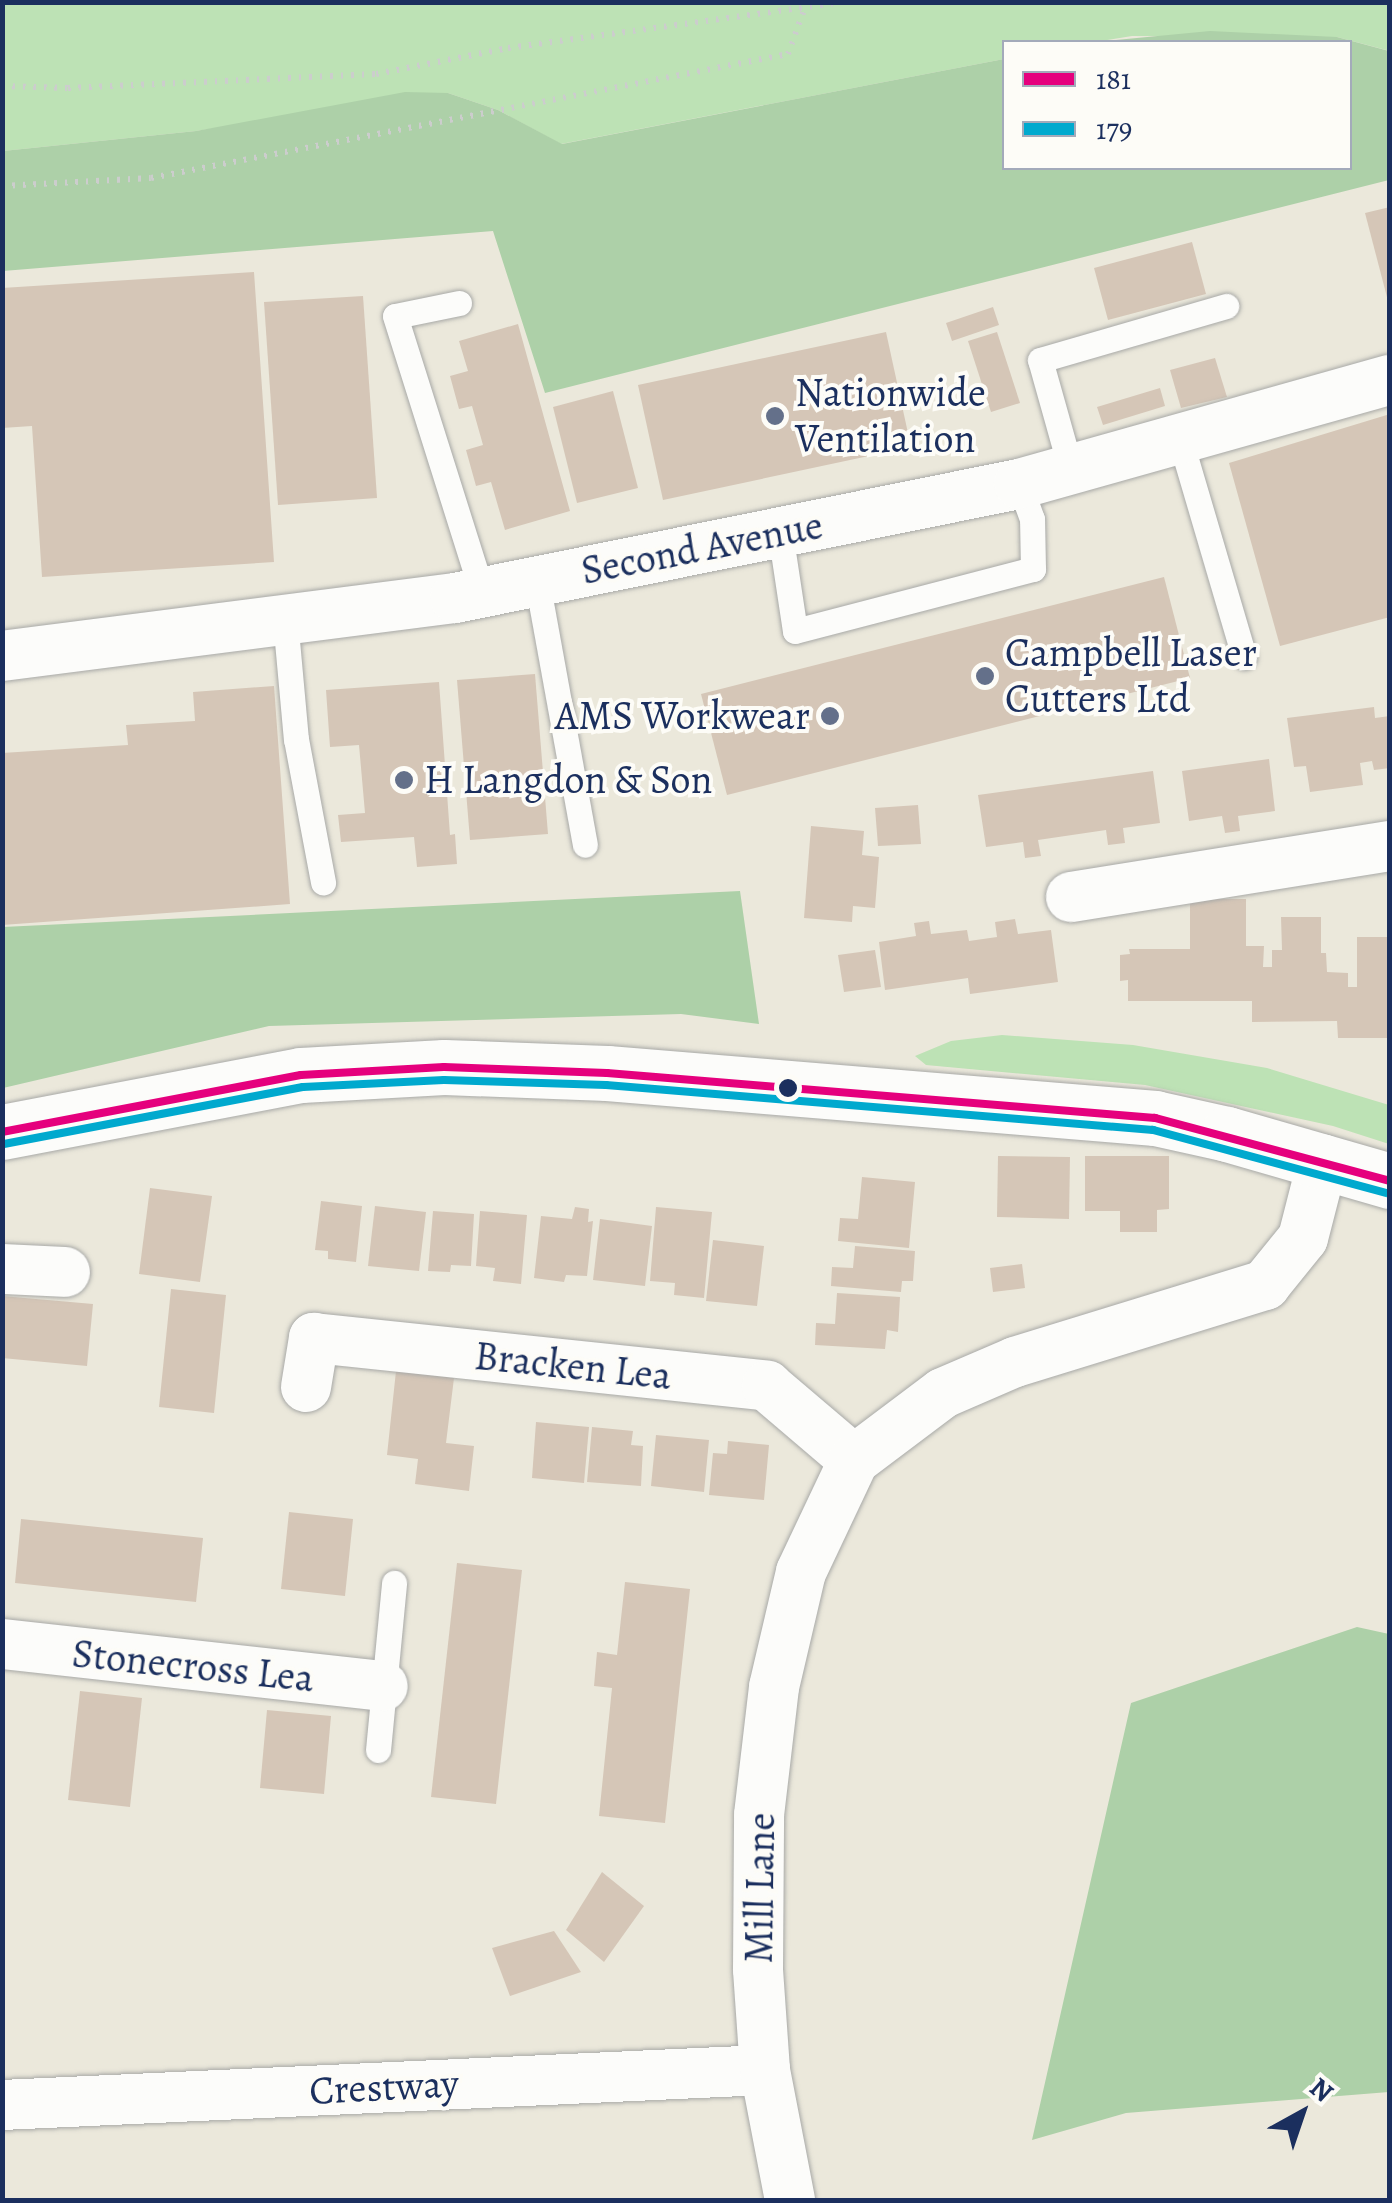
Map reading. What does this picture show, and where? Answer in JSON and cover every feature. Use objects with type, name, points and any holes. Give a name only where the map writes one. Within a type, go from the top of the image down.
[{"type":"street","name":"Second Avenue","points":[[2,656],[482,592],[1019,484],[1390,380]]},
{"type":"street","points":[[1071,897],[1390,846]]},
{"type":"street","points":[[2,1132],[301,1075],[444,1067],[607,1074],[1155,1118],[1390,1180]]},
{"type":"street","name":"Mill Lane","points":[[790,2200],[765,2070],[758,1969],[759,1815],[774,1687],[801,1572],[854,1460],[943,1394],[1015,1362],[1265,1285],[1302,1238],[1323,1160]]},
{"type":"street","points":[[2,1270],[64,1272]]},
{"type":"street","name":"Bracken Lea","points":[[306,1387],[314,1338],[767,1386],[854,1460]]},
{"type":"street","name":"Stonecross Lea","points":[[2,1644],[383,1686]]},
{"type":"street","name":"Crestway","points":[[2,2105],[765,2070]]},
{"type":"lane","points":[[459,303],[395,316],[482,592]]},
{"type":"lane","points":[[1071,470],[1040,360],[1226,306]]},
{"type":"lane","points":[[1180,439],[1244,657]]},
{"type":"lane","points":[[780,532],[796,631],[1033,568],[1032,519],[1019,484]]},
{"type":"lane","points":[[536,581],[586,845]]},
{"type":"lane","points":[[285,619],[296,740],[324,882]]},
{"type":"lane","points":[[378,1750],[394,1583]]},
{"type":"path","points":[[790,12],[797,2]]},
{"type":"path","points":[[2,86],[68,88],[376,74],[508,48],[845,2]]},
{"type":"path","points":[[2,186],[151,178],[788,54],[804,10]]},
{"type":"green space","points":[[1389,2],[1390,51],[1337,37],[1002,40],[1002,59],[561,144],[498,110],[448,93],[196,131],[3,151],[2,3]]},
{"type":"green space","points":[[1210,31],[1348,40],[1116,40]]},
{"type":"green space","points":[[1352,41],[1389,51],[1389,180],[545,393],[493,231],[3,271],[3,151],[196,131],[405,92],[448,93],[498,110],[562,144],[1002,59],[1002,170],[1352,170]]},
{"type":"green space","points":[[740,891],[759,1024],[681,1014],[269,1026],[3,1088],[3,927]]},
{"type":"green space","points":[[1002,1035],[1133,1045],[1267,1068],[1389,1105],[1389,1144],[1333,1126],[1145,1085],[926,1065],[915,1056],[951,1041]]},
{"type":"green space","points":[[1357,1627],[1389,1634],[1389,2092],[1126,2113],[1032,2140],[1131,1703]]},
{"type":"building","points":[[1390,207],[1390,300],[1388,301],[1365,213]]},
{"type":"building","points":[[1192,242],[1206,294],[1108,320],[1094,268]]},
{"type":"building","points":[[254,272],[274,562],[42,577],[32,426],[2,428],[2,288]]},
{"type":"building","points":[[363,296],[377,498],[278,505],[264,302]]},
{"type":"building","points":[[993,307],[999,325],[952,341],[946,323]]},
{"type":"building","points":[[518,324],[570,511],[505,530],[491,482],[476,486],[466,450],[483,445],[472,406],[459,409],[450,376],[468,371],[459,341]]},
{"type":"building","name":"Nationwide Ventilation","points":[[886,332],[911,447],[663,500],[638,385]]},
{"type":"building","points":[[997,332],[1020,403],[991,412],[968,341]]},
{"type":"building","points":[[1215,358],[1227,397],[1181,408],[1170,370]]},
{"type":"building","points":[[1160,388],[1165,406],[1103,425],[1097,407]]},
{"type":"building","points":[[613,391],[638,488],[577,503],[553,407]]},
{"type":"building","points":[[1390,414],[1390,617],[1280,646],[1229,463]]},
{"type":"building","points":[[1164,577],[1190,678],[727,795],[701,694]]},
{"type":"building","points":[[535,674],[548,834],[470,840],[457,680]]},
{"type":"building","name":"H Langdon & Son","points":[[439,682],[450,835],[455,834],[457,864],[417,867],[414,837],[341,842],[338,815],[365,813],[359,745],[330,747],[326,690]]},
{"type":"building","points":[[274,686],[290,904],[2,925],[2,753],[128,745],[126,725],[195,721],[193,692]]},
{"type":"building","points":[[1374,707],[1375,718],[1390,716],[1390,768],[1374,770],[1372,761],[1360,763],[1363,785],[1310,792],[1306,766],[1294,767],[1287,718]]},
{"type":"building","points":[[1269,759],[1275,811],[1238,816],[1240,831],[1225,833],[1222,816],[1189,821],[1182,771]]},
{"type":"building","points":[[1153,771],[1160,823],[1123,828],[1125,843],[1108,845],[1106,830],[1038,840],[1041,856],[1025,858],[1023,842],[986,847],[978,795]]},
{"type":"building","points":[[918,805],[921,844],[878,846],[875,808]]},
{"type":"building","points":[[811,826],[864,831],[862,855],[879,857],[875,908],[853,906],[852,922],[804,918]]},
{"type":"building","points":[[1190,899],[1246,899],[1246,946],[1264,946],[1263,967],[1272,967],[1272,950],[1282,950],[1281,917],[1321,917],[1321,953],[1326,953],[1327,972],[1348,973],[1348,987],[1357,987],[1357,937],[1390,937],[1390,1038],[1338,1038],[1337,1021],[1252,1022],[1252,1001],[1128,1001],[1128,980],[1120,981],[1120,955],[1130,954],[1129,949],[1190,949]]},
{"type":"building","points":[[1015,919],[1018,934],[1051,930],[1058,982],[970,994],[968,978],[885,990],[879,942],[916,936],[914,923],[929,921],[931,934],[967,930],[969,941],[997,937],[995,922]]},
{"type":"building","points":[[875,950],[881,987],[844,992],[838,955]]},
{"type":"building","points":[[998,1156],[1070,1157],[1069,1219],[997,1217]]},
{"type":"building","points":[[1085,1156],[1169,1156],[1169,1209],[1157,1210],[1157,1232],[1120,1232],[1120,1211],[1085,1211]]},
{"type":"building","points":[[862,1177],[915,1182],[909,1248],[838,1241],[840,1218],[858,1219]]},
{"type":"building","points":[[150,1188],[212,1196],[200,1282],[139,1274]]},
{"type":"building","points":[[321,1201],[362,1206],[356,1262],[328,1259],[328,1251],[315,1250]]},
{"type":"building","points":[[375,1206],[426,1212],[419,1271],[368,1266]]},
{"type":"building","points":[[575,1207],[589,1209],[588,1222],[593,1221],[587,1276],[566,1275],[564,1282],[534,1278],[541,1216],[572,1219]]},
{"type":"building","points":[[656,1207],[712,1212],[704,1298],[674,1295],[675,1283],[650,1281]]},
{"type":"building","points":[[433,1211],[474,1214],[471,1266],[451,1265],[450,1272],[428,1271]]},
{"type":"building","points":[[480,1211],[527,1215],[521,1284],[493,1281],[495,1268],[476,1266]]},
{"type":"building","points":[[600,1219],[652,1226],[645,1286],[593,1280]]},
{"type":"building","points":[[713,1240],[764,1246],[757,1306],[706,1301]]},
{"type":"building","points":[[855,1246],[915,1251],[913,1281],[902,1281],[901,1292],[831,1286],[832,1267],[853,1268]]},
{"type":"building","points":[[1022,1264],[1025,1288],[993,1292],[990,1268]]},
{"type":"building","points":[[171,1289],[226,1295],[214,1413],[159,1407]]},
{"type":"building","points":[[837,1293],[900,1297],[898,1332],[887,1330],[885,1349],[815,1345],[816,1323],[835,1324]]},
{"type":"building","points":[[2,1296],[93,1304],[87,1366],[2,1358]]},
{"type":"building","points":[[396,1371],[454,1378],[446,1443],[474,1446],[469,1491],[415,1484],[418,1459],[387,1455]]},
{"type":"building","points":[[536,1422],[589,1427],[584,1483],[532,1478]]},
{"type":"building","points":[[592,1427],[633,1431],[631,1445],[643,1446],[641,1486],[587,1482]]},
{"type":"building","points":[[656,1435],[709,1440],[704,1492],[651,1486]]},
{"type":"building","points":[[728,1441],[769,1445],[764,1500],[709,1495],[713,1453],[727,1454]]},
{"type":"building","points":[[289,1512],[353,1519],[345,1596],[281,1589]]},
{"type":"building","points":[[21,1519],[203,1538],[196,1602],[15,1583]]},
{"type":"building","points":[[457,1563],[522,1570],[496,1804],[431,1797]]},
{"type":"building","points":[[625,1582],[690,1589],[665,1823],[599,1816],[612,1688],[594,1686],[597,1652],[617,1655]]},
{"type":"building","points":[[80,1691],[142,1698],[130,1807],[68,1800]]},
{"type":"building","points":[[267,1710],[331,1716],[324,1794],[260,1788]]},
{"type":"building","points":[[602,1872],[644,1906],[604,1962],[566,1930]]},
{"type":"building","points":[[554,1931],[581,1972],[510,1996],[492,1948]]},
{"type":"transit line","name":"181","points":[[2,1132],[301,1075],[444,1067],[607,1073],[1155,1118],[1390,1181]]},
{"type":"transit line","name":"179","points":[[4,1144],[303,1087],[444,1080],[606,1085],[1153,1130],[1387,1193]]},
{"type":"place","name":"Nationwide Ventilation","points":[[775,416]]},
{"type":"place","name":"Campbell Laser Cutters Ltd","points":[[985,676]]},
{"type":"place","name":"AMS Workwear","points":[[830,716]]},
{"type":"place","name":"H Langdon & Son","points":[[404,780]]}]
